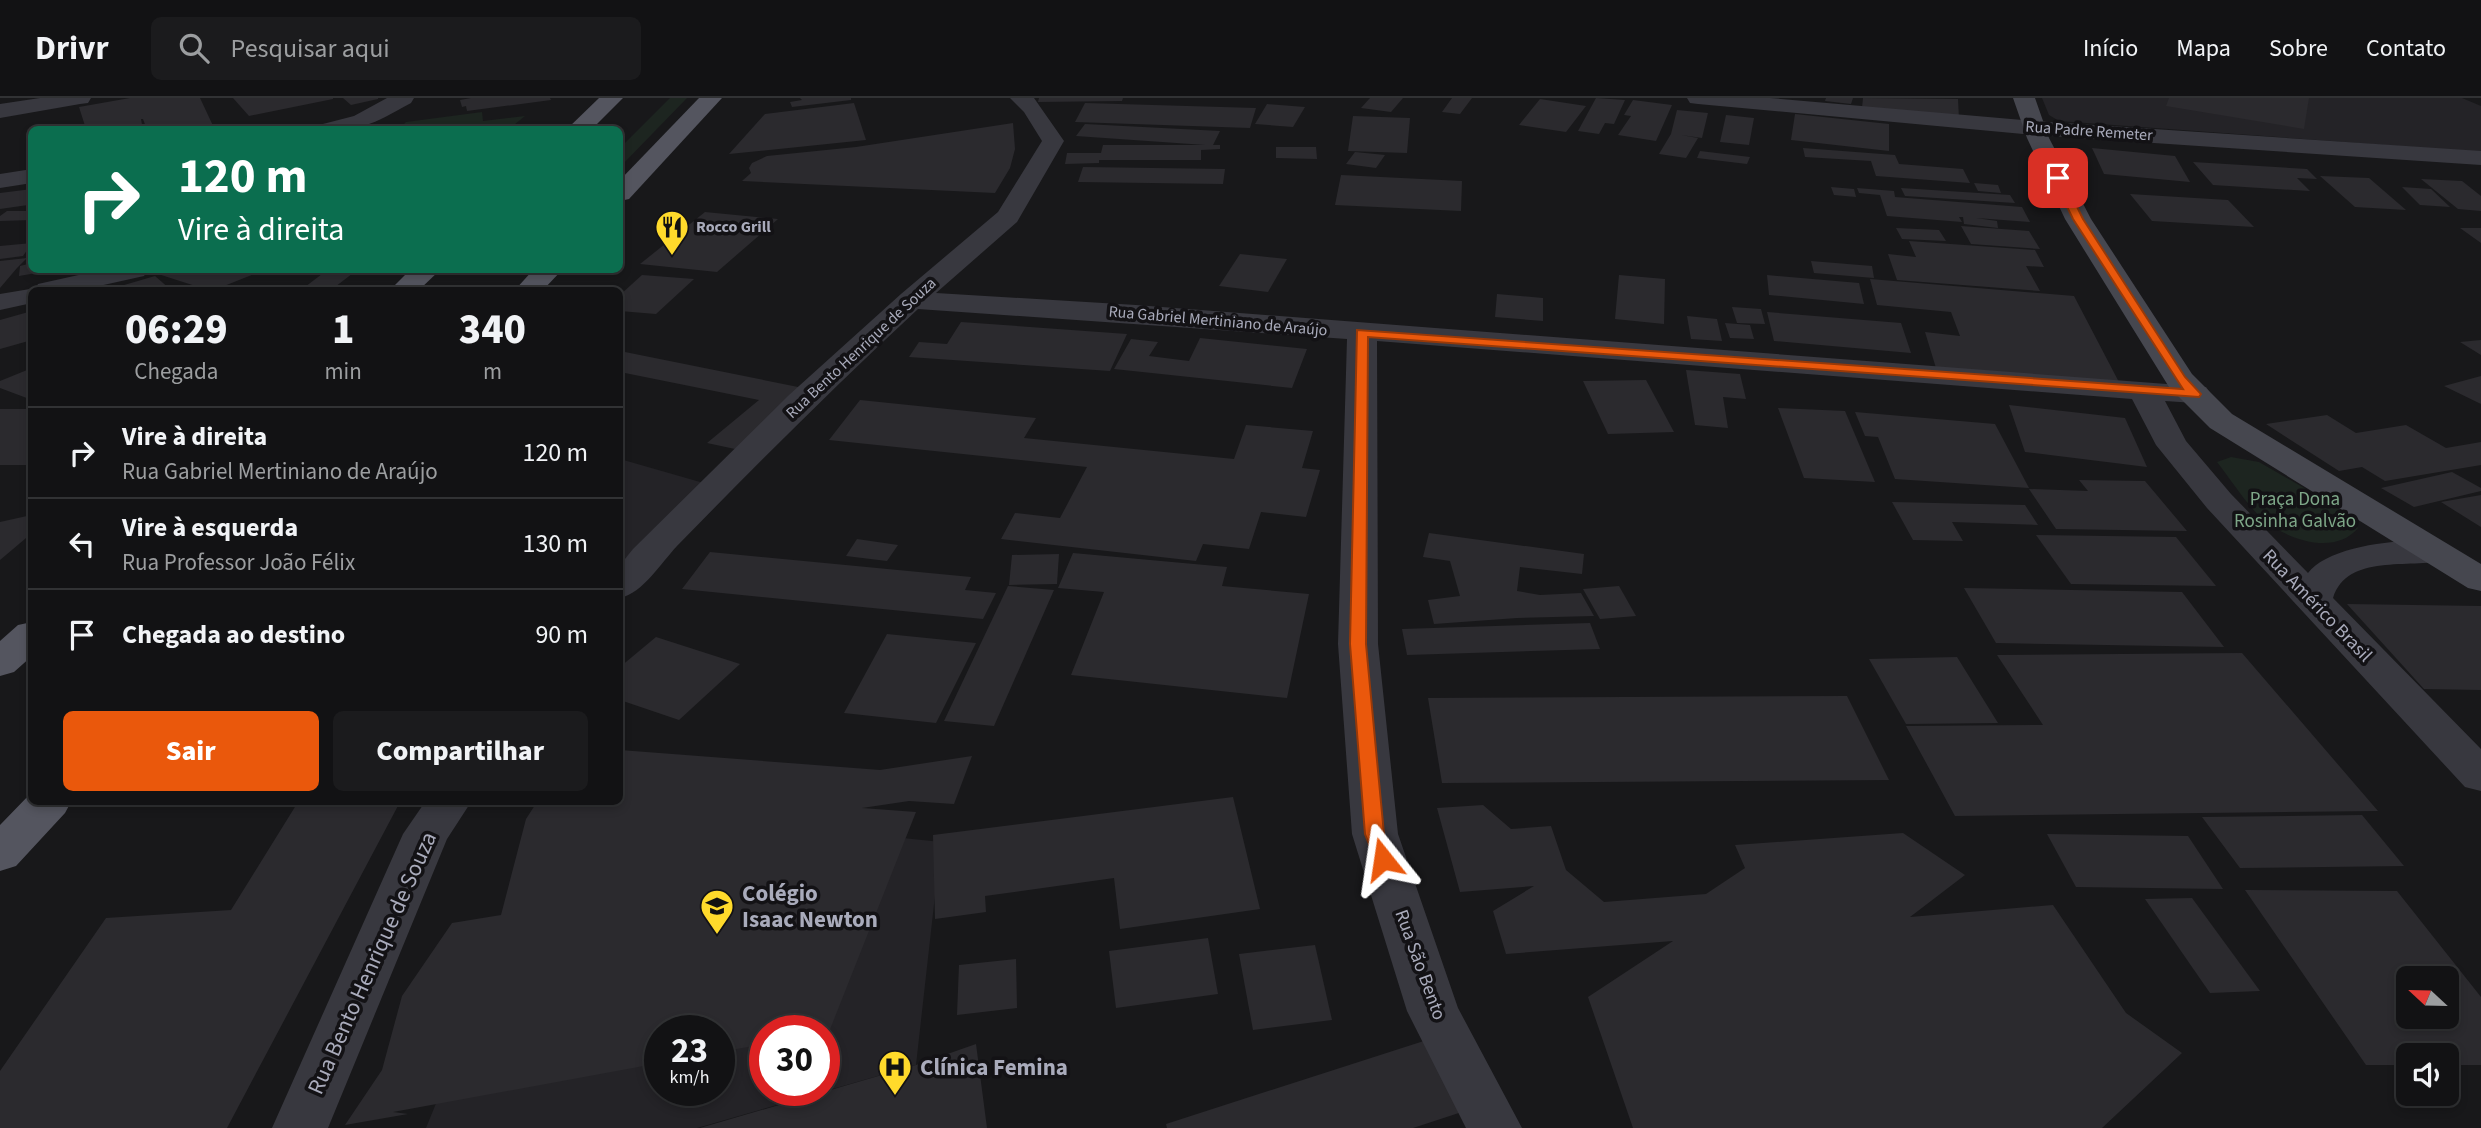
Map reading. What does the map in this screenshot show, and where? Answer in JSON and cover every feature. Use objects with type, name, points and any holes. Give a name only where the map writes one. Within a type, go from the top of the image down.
[{"type":"main road","points":[[581,126],[611,98]]},
{"type":"main road","points":[[623,191],[711,98]]},
{"type":"main road","points":[[406,287],[423,273]]},
{"type":"main road","points":[[531,287],[545,273]]},
{"type":"main road","points":[[0,663],[28,638]]},
{"type":"main road","points":[[0,854],[46,805]]},
{"type":"street","points":[[0,111],[80,98]]},
{"type":"street","points":[[343,126],[362,121],[403,98]]},
{"type":"street","name":"Rua Bento Henrique de Souza","points":[[623,583],[646,556],[800,402],[911,300],[1008,217],[1053,141],[1032,108],[1021,98]]},
{"type":"street","name":"Rua Padre Remeter","points":[[1698,98],[2035,128],[2481,158]]},
{"type":"street","points":[[2024,98],[2035,128],[2078,219],[2180,380],[2221,421],[2481,580]]},
{"type":"street","points":[[0,181],[28,177]]},
{"type":"street","points":[[61,287],[121,273]]},
{"type":"street","points":[[0,302],[28,296]]},
{"type":"street","name":"Rua Gabriel Mertiniano de Araújo","points":[[911,300],[1136,314],[2195,394]]},
{"type":"street","name":"Rua São Bento","points":[[1362,332],[1358,644],[1375,834],[1433,1011],[1494,1128]]},
{"type":"street","name":"Rua Américo Brasil","points":[[2143,390],[2172,445],[2218,501],[2481,776]]},
{"type":"street","points":[[2313,603],[2318,586],[2332,568],[2358,559],[2433,552]]},
{"type":"street","name":"Rua Bento Henrique de Souza","points":[[300,1128],[426,834],[447,805]]},
{"type":"shaded area","points":[[2042,98],[2462,98],[2481,106],[2481,152],[2059,121],[2049,115]]},
{"type":"shaded area","points":[[623,460],[707,484],[623,560]]},
{"type":"shaded area","name":"Colégio Isaac Newton","points":[[558,805],[588,805],[941,842],[916,1065],[840,1087],[840,1015],[749,1015],[749,1106],[773,1106],[697,1128],[426,1128]]},
{"type":"green space","points":[[670,98],[687,98],[623,164],[623,145]]},
{"type":"green space","points":[[482,112],[483,121],[525,116],[513,126],[402,126],[406,122]]},
{"type":"green space","name":"Praça Dona Rosinha Galvão","points":[[2231,457],[2259,462],[2339,508],[2358,528],[2338,541],[2325,543],[2300,539],[2275,528],[2252,508],[2217,462]]},
{"type":"building","points":[[130,98],[200,98],[213,126],[146,126],[141,119],[142,126],[85,126],[79,107]]},
{"type":"building","points":[[233,98],[333,98],[333,99],[249,116]]},
{"type":"building","points":[[343,98],[378,98],[378,99],[351,105]]},
{"type":"building","points":[[800,98],[851,100],[792,107],[790,102],[802,100]]},
{"type":"building","points":[[1039,98],[1123,98],[1122,101],[1038,102]]},
{"type":"building","points":[[1370,98],[1403,98],[1391,112],[1361,108]]},
{"type":"building","points":[[1452,98],[1472,98],[1460,114],[1442,112]]},
{"type":"building","points":[[1596,98],[1625,100],[1614,124],[1605,123],[1599,134],[1578,131]]},
{"type":"building","points":[[1826,98],[1853,98],[1851,104],[1825,101]]},
{"type":"building","points":[[1863,98],[1958,99],[1959,119],[1862,108]]},
{"type":"building","points":[[2169,98],[2309,98],[2304,129],[2166,106]]},
{"type":"building","points":[[1540,99],[1586,106],[1566,132],[1519,125]]},
{"type":"building","points":[[460,100],[551,100],[467,111]]},
{"type":"building","points":[[1633,100],[1672,105],[1656,141],[1618,135],[1631,116],[1624,115]]},
{"type":"building","points":[[854,103],[866,140],[729,154],[765,114]]},
{"type":"building","points":[[1085,103],[1256,108],[1250,128],[1075,122]]},
{"type":"building","points":[[1267,104],[1305,107],[1293,127],[1255,124]]},
{"type":"building","points":[[1677,110],[1708,113],[1702,138],[1681,135],[1698,138],[1686,158],[1659,154],[1671,134]]},
{"type":"building","points":[[1795,114],[1889,124],[1889,151],[1791,140]]},
{"type":"building","points":[[1726,115],[1754,118],[1749,145],[1720,142]]},
{"type":"building","points":[[1353,116],[1410,118],[1407,153],[1348,151]]},
{"type":"building","points":[[1013,123],[1015,149],[1010,168],[995,193],[742,181],[751,173],[749,168],[752,163],[767,156],[856,147]]},
{"type":"building","points":[[1085,124],[1220,131],[1213,145],[1220,145],[1220,149],[1201,150],[1201,160],[1099,160],[1099,163],[1065,164],[1067,153],[1101,153],[1103,145],[1205,145],[1076,136]]},
{"type":"building","points":[[1276,147],[1316,147],[1317,159],[1276,158]]},
{"type":"building","points":[[1803,148],[1895,155],[1899,164],[1963,169],[1970,183],[1876,176],[1871,161],[1805,157]]},
{"type":"building","points":[[2092,148],[2175,156],[2190,182],[2104,174]]},
{"type":"building","points":[[1700,151],[1750,157],[1747,164],[1697,158]]},
{"type":"building","points":[[1355,152],[1385,155],[1376,168],[1346,164]]},
{"type":"building","points":[[2193,162],[2307,169],[2317,179],[2297,178],[2310,191],[2213,185]]},
{"type":"building","points":[[1083,167],[1225,169],[1223,184],[1078,182]]},
{"type":"building","points":[[1341,175],[1462,181],[1461,211],[1335,205]]},
{"type":"building","points":[[2320,176],[2369,178],[2406,210],[2355,207]]},
{"type":"building","points":[[2421,179],[2462,181],[2481,196],[2481,211],[2458,209]]},
{"type":"building","points":[[1974,183],[1998,185],[2001,193],[1978,191]]},
{"type":"building","points":[[1831,187],[1854,189],[1856,197],[1834,195]]},
{"type":"building","points":[[2402,187],[2431,189],[2450,207],[2420,205]]},
{"type":"building","points":[[1857,188],[1894,191],[1895,197],[2022,207],[2030,222],[1976,218],[1997,221],[1998,228],[1964,224],[1963,217],[1959,217],[1962,222],[1887,216],[1880,195],[1859,193]]},
{"type":"building","points":[[1901,188],[2010,195],[2015,203],[1905,196]]},
{"type":"building","points":[[28,190],[28,205],[0,209],[0,193]]},
{"type":"building","points":[[2130,194],[2228,200],[2254,227],[2152,221]]},
{"type":"building","points":[[7,211],[28,211],[28,220],[0,221],[0,216]]},
{"type":"building","points":[[705,212],[778,219],[717,272],[640,264]]},
{"type":"building","points":[[1961,226],[2029,231],[2040,249],[1971,244]]},
{"type":"building","points":[[1896,228],[1939,230],[1946,241],[1902,239]]},
{"type":"building","points":[[2460,228],[2481,228],[2481,243]]},
{"type":"building","points":[[1909,241],[2035,250],[2044,267],[2026,266],[2040,291],[1897,280],[1888,254],[1916,257]]},
{"type":"building","points":[[28,243],[28,249],[23,256],[0,259],[0,246]]},
{"type":"building","points":[[1240,254],[1287,259],[1268,292],[1219,286]]},
{"type":"building","points":[[27,258],[17,268],[0,288],[0,261]]},
{"type":"building","points":[[1811,261],[1872,266],[1874,278],[1814,273]]},
{"type":"building","points":[[28,264],[28,273],[36,273],[19,276],[20,266]]},
{"type":"building","points":[[256,273],[222,287],[199,287],[158,274]]},
{"type":"building","points":[[353,273],[335,287],[305,287],[322,274],[308,274]]},
{"type":"building","points":[[642,275],[694,279],[656,314],[623,311],[623,292]]},
{"type":"building","points":[[1619,275],[1665,279],[1664,324],[1615,319]]},
{"type":"building","points":[[1767,275],[1859,283],[1864,304],[1769,295]]},
{"type":"building","points":[[155,276],[168,287],[117,287]]},
{"type":"building","points":[[1870,279],[2074,296],[2121,386],[1936,368],[1925,332],[1960,336],[1951,312],[1877,305]]},
{"type":"building","points":[[1497,294],[1543,298],[1543,321],[1495,317]]},
{"type":"building","points":[[1732,307],[1761,309],[1765,324],[1737,323]]},
{"type":"building","points":[[28,312],[28,341],[0,349],[0,320]]},
{"type":"building","points":[[1767,312],[1901,323],[1911,353],[1774,341]]},
{"type":"building","points":[[1687,316],[1717,319],[1722,341],[1691,339]]},
{"type":"building","points":[[961,322],[1127,334],[1110,371],[909,357],[919,342],[947,344]]},
{"type":"building","points":[[1725,323],[1750,325],[1754,339],[1730,338]]},
{"type":"building","points":[[1200,338],[1307,349],[1292,388],[1114,369],[1131,339],[1158,342],[1149,356],[1189,361]]},
{"type":"building","points":[[2481,340],[2481,355],[2460,342]]},
{"type":"building","points":[[623,352],[808,389],[735,449],[707,443],[759,400],[623,373]]},
{"type":"building","points":[[28,370],[28,398],[0,388],[0,381]]},
{"type":"building","points":[[1686,370],[1740,374],[1746,399],[1723,397],[1728,428],[1695,425]]},
{"type":"building","points":[[2481,376],[2481,404],[2444,386]]},
{"type":"building","points":[[1646,380],[1674,432],[1608,434],[1583,381]]},
{"type":"building","points":[[860,400],[1036,418],[1024,438],[1234,459],[1246,425],[1313,431],[1302,468],[1320,470],[1306,517],[1261,512],[1249,549],[1203,544],[1196,561],[1001,539],[1015,513],[1060,518],[1087,467],[829,440]]},
{"type":"building","points":[[2009,405],[2125,418],[2147,467],[2025,452]]},
{"type":"building","points":[[1778,408],[1845,411],[1875,482],[1804,478]]},
{"type":"building","points":[[0,409],[28,409],[28,465],[0,465]]},
{"type":"building","points":[[1855,412],[1995,424],[2029,488],[1895,479],[1878,437],[1865,436]]},
{"type":"building","points":[[2327,415],[2356,433],[2406,425],[2446,448],[2481,442],[2481,465],[2385,481],[2362,467],[2339,471],[2266,424]]},
{"type":"building","points":[[2452,472],[2481,488],[2481,491],[2414,507],[2381,488]]},
{"type":"building","points":[[2079,480],[2145,481],[2187,531],[2056,529],[2029,489],[2088,491]]},
{"type":"building","points":[[2481,495],[2481,527],[2441,502]]},
{"type":"building","points":[[1892,502],[2025,505],[2038,525],[1952,522],[1963,541],[1913,540]]},
{"type":"building","points":[[28,516],[28,536],[0,560],[0,522]]},
{"type":"building","points":[[1429,533],[1584,554],[1582,574],[1520,567],[1517,591],[1540,595],[1581,593],[1594,616],[1434,624],[1428,600],[1460,596],[1450,561],[1423,557]]},
{"type":"building","points":[[2036,535],[2176,537],[2216,586],[2071,584]]},
{"type":"building","points":[[857,539],[898,545],[887,561],[846,556]]},
{"type":"building","points":[[710,552],[971,577],[965,590],[996,593],[983,619],[682,589]]},
{"type":"building","points":[[1073,553],[1227,567],[1222,586],[1309,594],[1287,698],[1071,675],[1104,592],[1058,588]]},
{"type":"building","points":[[1059,554],[1057,584],[1009,585],[1012,555]]},
{"type":"building","points":[[1008,586],[1054,590],[994,726],[944,721]]},
{"type":"building","points":[[1619,586],[1636,616],[1600,619],[1583,589]]},
{"type":"building","points":[[1964,588],[2182,592],[2224,647],[1996,643]]},
{"type":"building","points":[[2347,604],[2481,606],[2481,690],[2424,689]]},
{"type":"building","points":[[1590,623],[1600,649],[1407,655],[1402,629]]},
{"type":"building","points":[[887,634],[976,643],[936,723],[844,713]]},
{"type":"building","points":[[656,637],[740,664],[679,720],[623,701],[623,664]]},
{"type":"building","points":[[2242,653],[2378,811],[1955,816],[1906,726],[2043,725],[1997,655]]},
{"type":"building","points":[[1957,657],[1998,723],[1906,724],[1869,659]]},
{"type":"building","points":[[1847,696],[1889,780],[1442,783],[1428,698]]},
{"type":"building","name":"Colégio Isaac Newton","points":[[623,750],[880,770],[972,756],[954,804],[909,801],[862,808],[916,812],[836,1015],[749,1015],[749,1047],[735,1049],[735,1015],[644,1015],[644,1066],[393,1112],[408,1114],[345,1125],[382,1070],[402,996],[452,923],[501,915],[526,819],[535,805],[623,805]]},
{"type":"building","points":[[1233,797],[1260,909],[1120,929],[1114,878],[985,896],[986,912],[935,919],[933,835]]},
{"type":"building","points":[[296,805],[398,805],[227,1128],[0,1128],[0,1071],[106,918],[231,910]]},
{"type":"building","points":[[1483,805],[1511,829],[1551,826],[1566,870],[1604,902],[1706,894],[1745,868],[1735,845],[1903,833],[1965,875],[1910,917],[2053,905],[2126,1013],[2182,1053],[2102,1128],[1633,1128],[1588,997],[1673,941],[1506,954],[1493,911],[1534,886],[1460,892],[1437,808]]},
{"type":"building","points":[[2362,815],[2404,866],[2240,868],[2202,817]]},
{"type":"building","points":[[2047,834],[2188,836],[2223,889],[2076,887]]},
{"type":"building","points":[[2245,890],[2397,891],[2456,966],[2396,966],[2396,1029],[2459,1029],[2459,969],[2481,997],[2481,1065],[2459,1065],[2459,1043],[2396,1043],[2396,1065],[2366,1065]]},
{"type":"building","points":[[2192,898],[2260,991],[2210,993],[2145,899]]},
{"type":"building","points":[[1208,938],[1218,994],[1116,1008],[1109,951]]},
{"type":"building","points":[[1315,945],[1332,1020],[1253,1030],[1239,954]]},
{"type":"building","points":[[1016,959],[1017,1008],[957,1015],[959,965]]},
{"type":"building","points":[[1430,1039],[1468,1110],[1413,1128],[1167,1128],[1166,1124]]},
{"type":"building","name":"Clínica Femina","points":[[976,1044],[987,1128],[700,1128],[775,1106],[840,1106],[840,1087]]},
{"type":"place","name":"Rocco Grill","points":[[672,257]]},
{"type":"place","name":"Colégio Isaac Newton","points":[[717,936]]},
{"type":"place","name":"Clínica Femina","points":[[895,1097]]},
{"type":"route","points":[[1383,859],[1375,834],[1358,644],[1362,332],[2195,394],[2180,380],[2078,219],[2058,178]]}]
